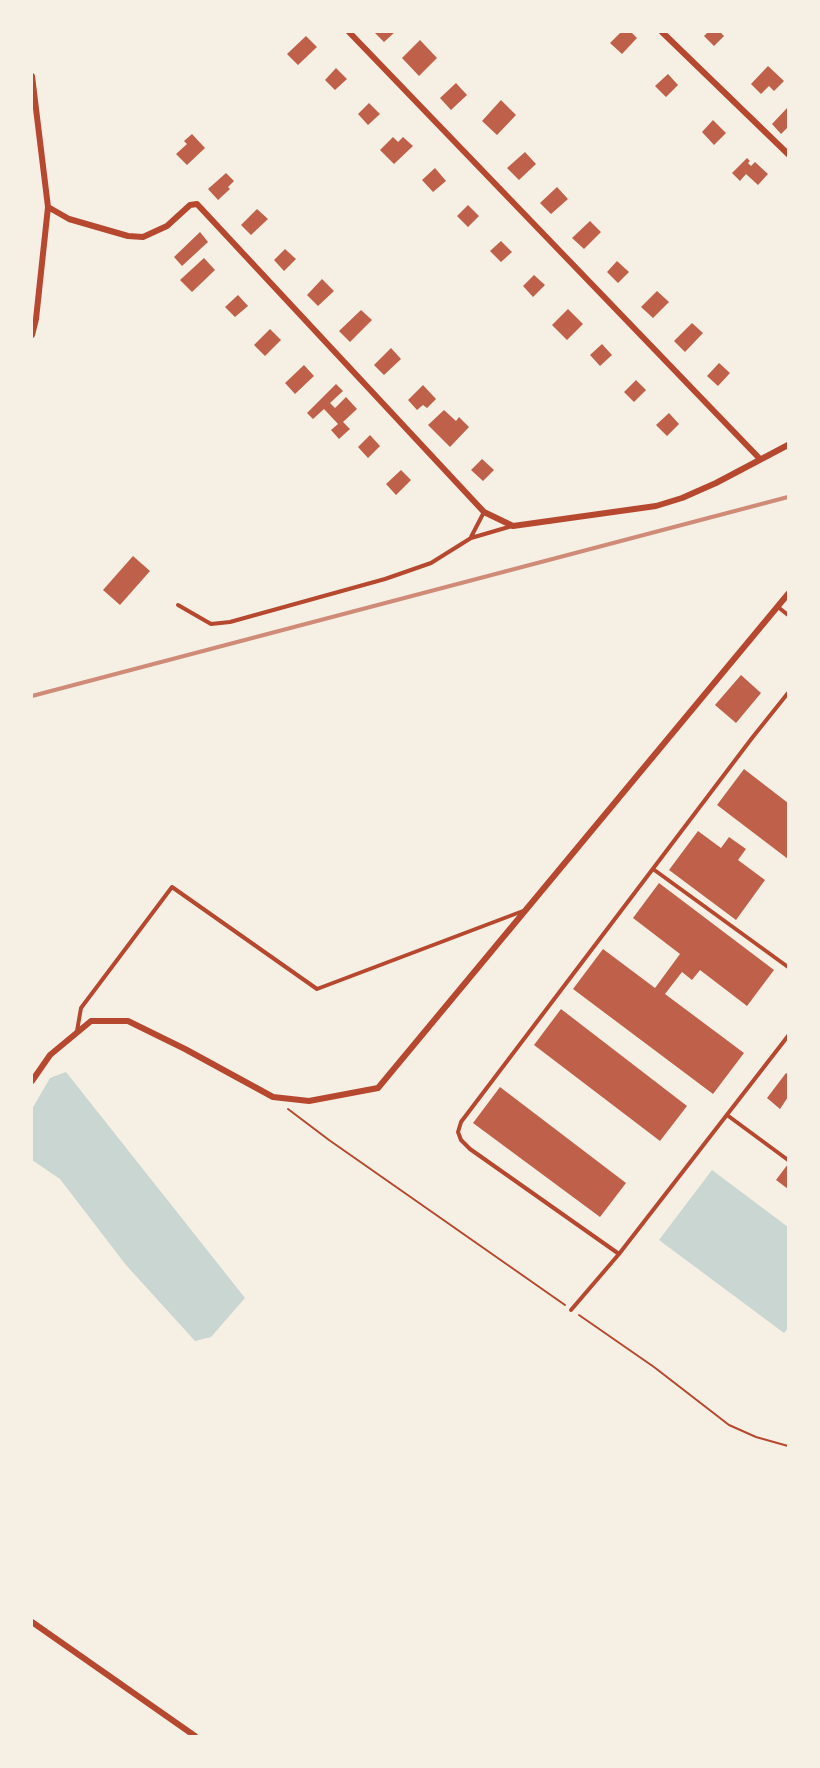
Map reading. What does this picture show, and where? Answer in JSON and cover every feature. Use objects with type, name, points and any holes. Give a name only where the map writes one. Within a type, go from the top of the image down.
[{"type":"street","points":[[349,32],[760,459]]},
{"type":"street","points":[[663,32],[789,154]]},
{"type":"street","points":[[32,76],[48,207],[36,319],[32,335]]},
{"type":"street","points":[[48,207],[69,219],[128,236],[143,237],[166,226],[190,205],[197,204],[484,512],[513,526],[656,506],[682,498],[716,483],[789,445]]},
{"type":"street","points":[[32,1081],[50,1055],[91,1021],[128,1022],[185,1049],[273,1097],[309,1101],[378,1088],[789,594]]},
{"type":"street","points":[[32,1622],[195,1737]]},
{"type":"lane","points":[[471,538],[484,512]]},
{"type":"lane","points":[[178,605],[211,624],[230,622],[385,579],[431,563],[471,538],[513,526]]},
{"type":"lane","points":[[778,607],[789,615]]},
{"type":"lane","points":[[620,1254],[470,1149],[461,1140],[458,1132],[461,1122],[789,693]]},
{"type":"lane","points":[[653,869],[789,967]]},
{"type":"lane","points":[[76,1033],[81,1008],[172,887],[317,988],[526,909]]},
{"type":"lane","points":[[571,1310],[620,1254],[789,1036]]},
{"type":"lane","points":[[727,1115],[789,1160]]},
{"type":"path","points":[[273,1097],[329,1140],[654,1367],[729,1425],[756,1437],[789,1446]]},
{"type":"shaded area","points":[[66,1072],[245,1298],[211,1337],[195,1341],[126,1265],[60,1179],[32,1160],[32,1109],[50,1078]]},
{"type":"shaded area","points":[[712,1170],[788,1227],[788,1328],[784,1333],[659,1240]]},
{"type":"building","points":[[374,32],[395,32],[384,42]]},
{"type":"building","points":[[621,32],[631,32],[637,38],[622,54],[610,43]]},
{"type":"building","points":[[708,32],[720,32],[724,36],[714,46],[704,36]]},
{"type":"building","points":[[306,36],[317,47],[298,65],[287,54]]},
{"type":"building","points":[[420,40],[437,58],[419,76],[402,58]]},
{"type":"building","points":[[768,66],[784,81],[774,91],[769,86],[761,94],[751,84]]},
{"type":"building","points":[[336,68],[347,79],[335,90],[325,80]]},
{"type":"building","points":[[668,74],[678,85],[666,97],[655,86]]},
{"type":"building","points":[[456,83],[467,95],[451,110],[440,98]]},
{"type":"building","points":[[501,100],[516,115],[497,135],[482,121]]},
{"type":"building","points":[[369,103],[380,114],[368,125],[358,114]]},
{"type":"building","points":[[788,107],[788,127],[781,134],[772,124]]},
{"type":"building","points":[[713,120],[726,133],[714,145],[702,132]]},
{"type":"building","points":[[192,134],[205,148],[187,165],[176,154],[187,144],[184,141]]},
{"type":"building","points":[[393,137],[398,142],[403,137],[413,146],[394,164],[380,150]]},
{"type":"building","points":[[525,152],[536,164],[519,180],[507,168]]},
{"type":"building","points":[[747,158],[751,166],[755,162],[768,174],[758,185],[746,174],[740,181],[732,173]]},
{"type":"building","points":[[435,168],[446,181],[433,192],[422,180]]},
{"type":"building","points":[[226,173],[234,181],[228,187],[230,189],[218,200],[208,189]]},
{"type":"building","points":[[557,187],[568,199],[551,214],[540,203]]},
{"type":"building","points":[[468,205],[479,216],[468,227],[457,216]]},
{"type":"building","points":[[257,209],[268,219],[251,235],[241,225]]},
{"type":"building","points":[[590,221],[601,232],[584,249],[572,238]]},
{"type":"building","points":[[200,232],[208,242],[182,266],[174,257]]},
{"type":"building","points":[[501,241],[512,252],[501,262],[490,251]]},
{"type":"building","points":[[285,249],[296,259],[284,271],[274,260]]},
{"type":"building","points":[[204,258],[215,270],[192,292],[180,280]]},
{"type":"building","points":[[617,261],[629,272],[618,283],[607,272]]},
{"type":"building","points":[[534,275],[545,285],[533,297],[523,286]]},
{"type":"building","points":[[322,279],[334,291],[318,306],[307,295]]},
{"type":"building","points":[[657,291],[669,302],[653,318],[641,307]]},
{"type":"building","points":[[238,295],[248,306],[235,317],[225,307]]},
{"type":"building","points":[[568,309],[583,324],[567,340],[552,325]]},
{"type":"building","points":[[361,310],[372,320],[350,342],[339,331]]},
{"type":"building","points":[[692,323],[703,333],[685,352],[674,341]]},
{"type":"building","points":[[270,329],[281,340],[265,356],[254,345]]},
{"type":"building","points":[[602,344],[612,355],[600,366],[590,355]]},
{"type":"building","points":[[391,348],[401,359],[384,375],[374,365]]},
{"type":"building","points":[[719,363],[730,373],[718,386],[707,376]]},
{"type":"building","points":[[304,365],[314,376],[295,394],[285,383]]},
{"type":"building","points":[[636,380],[646,390],[634,402],[624,392]]},
{"type":"building","points":[[336,384],[343,391],[330,403],[335,408],[346,397],[357,409],[343,422],[350,429],[339,439],[331,430],[338,424],[324,409],[313,419],[307,413]]},
{"type":"building","points":[[423,385],[436,399],[427,408],[423,405],[417,410],[408,400]]},
{"type":"building","points":[[444,410],[456,421],[459,417],[469,427],[450,447],[428,425]]},
{"type":"building","points":[[669,413],[679,424],[667,436],[656,425]]},
{"type":"building","points":[[370,435],[380,446],[368,458],[358,447]]},
{"type":"building","points":[[482,459],[494,470],[483,481],[471,470]]},
{"type":"building","points":[[401,470],[411,480],[396,495],[386,484]]},
{"type":"building","points":[[133,556],[150,571],[120,605],[103,590]]},
{"type":"building","points":[[741,675],[761,693],[736,723],[715,705]]},
{"type":"building","points":[[744,769],[788,803],[788,859],[717,805]]},
{"type":"building","points":[[698,831],[721,848],[729,837],[746,849],[738,860],[765,880],[736,920],[669,870]]},
{"type":"building","points":[[659,883],[774,970],[747,1006],[700,970],[692,980],[682,972],[665,994],[744,1053],[713,1094],[573,989],[603,949],[655,988],[680,954],[633,918]]},
{"type":"building","points":[[561,1009],[687,1106],[660,1141],[534,1045]]},
{"type":"building","points":[[786,1073],[788,1074],[788,1097],[780,1109],[767,1098]]},
{"type":"building","points":[[500,1087],[626,1183],[600,1217],[473,1123]]},
{"type":"building","points":[[788,1164],[788,1189],[776,1180]]},
{"type":"railway","points":[[32,696],[788,497]]}]
